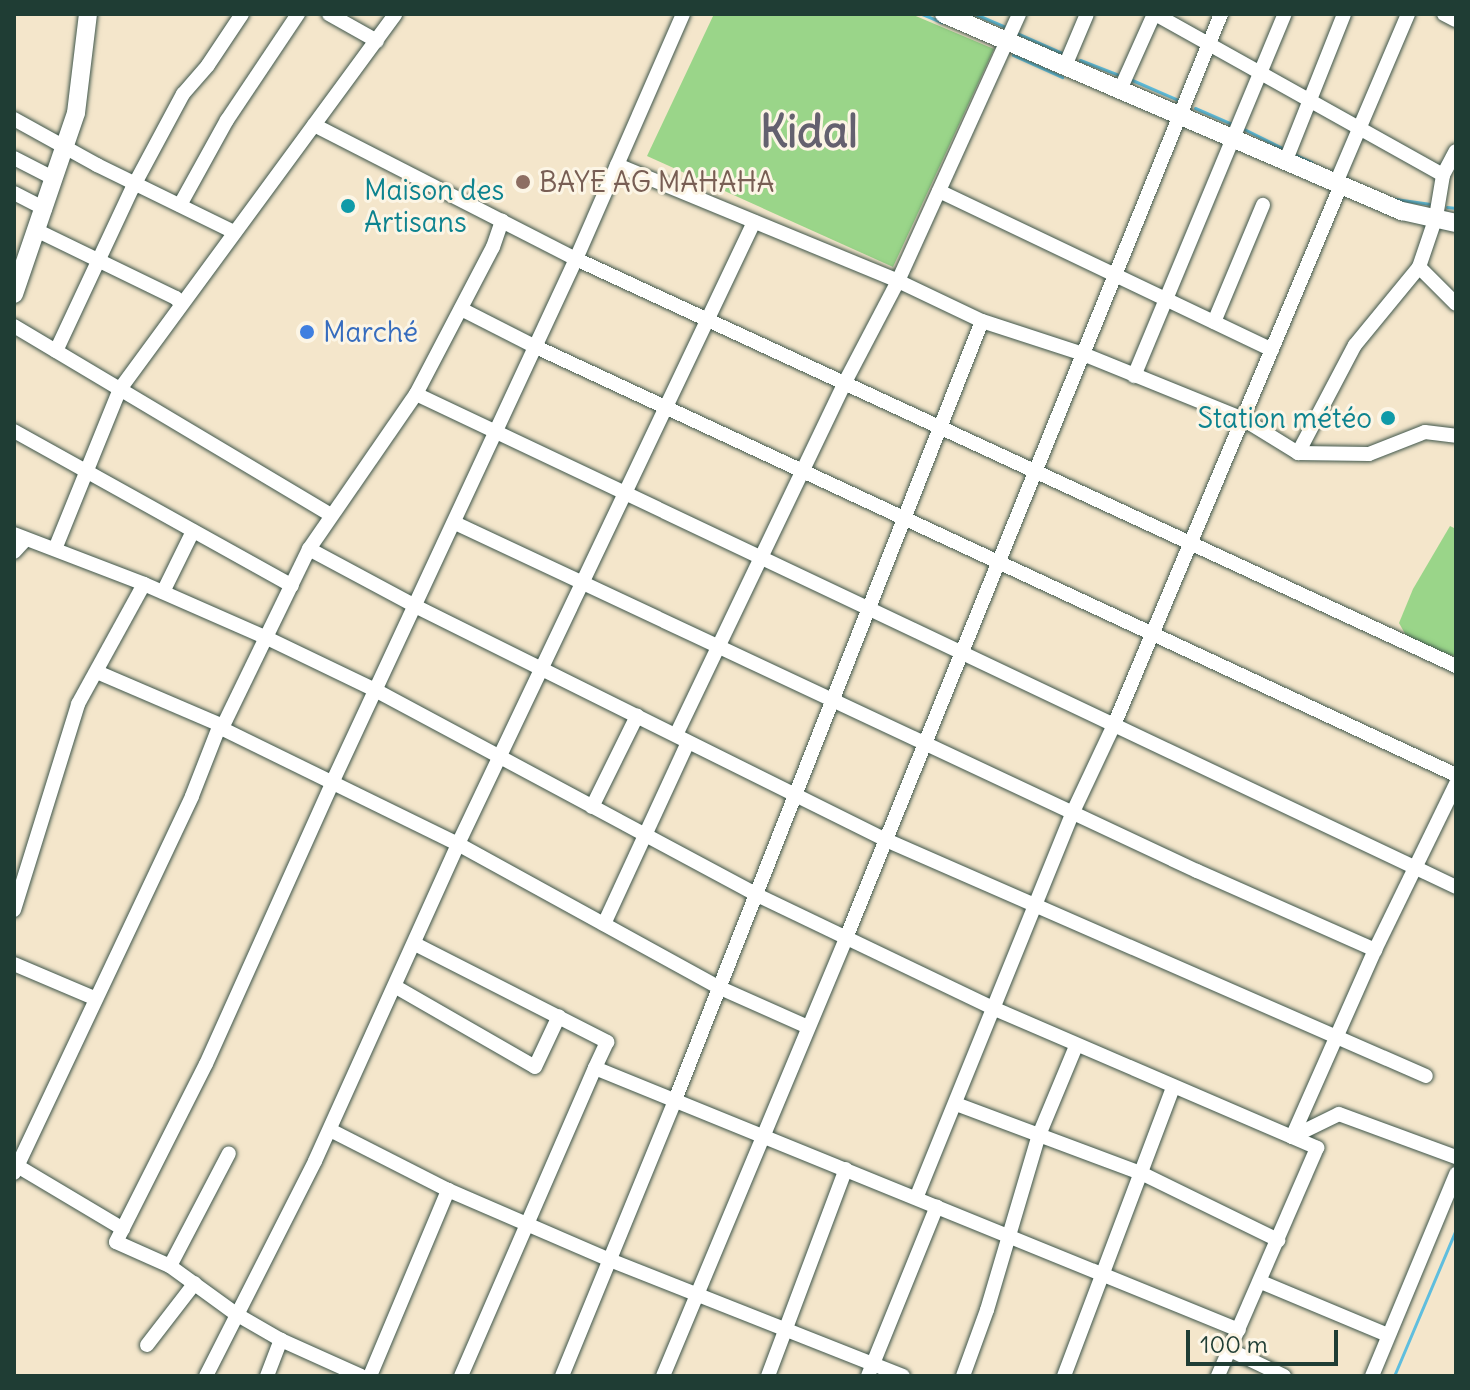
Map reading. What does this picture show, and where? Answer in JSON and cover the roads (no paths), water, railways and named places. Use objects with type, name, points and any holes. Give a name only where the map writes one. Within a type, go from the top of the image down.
[{"type":"main road","points":[[14,294],[20,256],[38,231],[76,113],[88,14]]},
{"type":"main road","points":[[950,15],[1402,211],[1456,223]]},
{"type":"street","points":[[56,351],[183,94],[208,65],[242,14]]},
{"type":"street","points":[[180,205],[227,120],[298,14]]},
{"type":"street","points":[[329,14],[377,41]]},
{"type":"street","points":[[55,549],[120,389],[180,303],[395,14]]},
{"type":"street","points":[[361,1376],[281,1340],[236,1314],[170,1266],[116,1242],[206,1064],[332,783],[417,607],[576,259],[683,14]]},
{"type":"street","points":[[604,924],[647,837],[718,647],[844,384],[898,281],[1019,14]]},
{"type":"street","points":[[1065,66],[1087,14]]},
{"type":"street","points":[[1120,90],[1155,14],[1443,175]]},
{"type":"street","points":[[663,1376],[846,938],[1221,14]]},
{"type":"street","points":[[1134,376],[1285,14]]},
{"type":"street","points":[[1286,160],[1344,14]]},
{"type":"street","points":[[917,1196],[1073,812],[1114,725],[1272,350],[1359,128],[1408,14]]},
{"type":"street","points":[[1444,14],[1456,20]]},
{"type":"street","points":[[14,119],[234,232]]},
{"type":"street","points":[[314,125],[576,259],[1456,666]]},
{"type":"street","points":[[1298,453],[1355,345],[1419,267],[1436,217],[1443,175],[1456,151]]},
{"type":"street","points":[[14,158],[55,179]]},
{"type":"street","points":[[617,165],[898,281],[982,321],[1083,354],[1243,419],[1298,453],[1369,454],[1425,432],[1456,436]]},
{"type":"street","points":[[939,191],[1272,350]]},
{"type":"street","points":[[14,193],[45,209]]},
{"type":"street","points":[[1214,322],[1263,205]]},
{"type":"street","points":[[123,1229],[15,1167],[192,796],[221,727],[309,549],[416,394],[461,309],[502,221]]},
{"type":"street","points":[[206,1376],[330,1130],[540,668],[754,222]]},
{"type":"street","points":[[38,231],[180,303]]},
{"type":"street","points":[[1419,267],[1456,304]]},
{"type":"street","points":[[461,309],[536,347],[1456,775]]},
{"type":"street","points":[[562,1376],[675,1100],[982,321]]},
{"type":"street","points":[[14,326],[331,515]]},
{"type":"street","points":[[416,394],[1456,887]]},
{"type":"street","points":[[14,431],[292,586]]},
{"type":"street","points":[[455,523],[1375,950]]},
{"type":"street","points":[[163,592],[193,531]]},
{"type":"street","points":[[14,552],[20,537],[144,584],[267,638],[377,691],[755,894],[1076,1046],[1317,1148],[1218,1376]]},
{"type":"street","points":[[309,549],[417,607],[886,840],[1336,1040],[1426,1076]]},
{"type":"street","points":[[14,910],[78,704],[144,584]]},
{"type":"street","points":[[97,672],[221,727],[458,844],[718,987],[808,1027]]},
{"type":"street","points":[[592,807],[637,716]]},
{"type":"street","points":[[1292,1137],[1375,950],[1456,784]]},
{"type":"street","points":[[415,944],[607,1042],[531,1222],[461,1376]]},
{"type":"street","points":[[14,964],[94,998]]},
{"type":"street","points":[[396,987],[535,1067],[559,1016]]},
{"type":"street","points":[[963,1376],[1039,1135],[1076,1046]]},
{"type":"street","points":[[595,1068],[917,1196],[1239,1330]]},
{"type":"street","points":[[1064,1376],[1173,1087]]},
{"type":"street","points":[[956,1104],[1141,1173],[1278,1240]]},
{"type":"street","points":[[1292,1137],[1339,1114],[1456,1157]]},
{"type":"street","points":[[330,1130],[448,1190],[531,1222],[610,1260],[787,1328],[871,1369],[903,1376]]},
{"type":"street","points":[[170,1266],[229,1153]]},
{"type":"street","points":[[768,1376],[846,1169]]},
{"type":"street","points":[[1372,1376],[1456,1174]]},
{"type":"street","points":[[370,1376],[448,1190]]},
{"type":"street","points":[[871,1369],[937,1206]]},
{"type":"street","points":[[1261,1282],[1388,1335]]},
{"type":"street","points":[[147,1345],[195,1283]]},
{"type":"street","points":[[267,1376],[281,1340]]},
{"type":"street","points":[[1230,1350],[1284,1376]]},
{"type":"waterway","points":[[922,14],[941,22]]},
{"type":"waterway","points":[[975,14],[1005,27]]},
{"type":"waterway","points":[[1017,33],[1062,53]]},
{"type":"waterway","points":[[1013,55],[1062,77]]},
{"type":"waterway","points":[[1080,60],[1117,74]]},
{"type":"waterway","points":[[1132,80],[1178,100]]},
{"type":"waterway","points":[[1195,108],[1232,124]]},
{"type":"waterway","points":[[1244,129],[1284,149]]},
{"type":"waterway","points":[[1296,155],[1311,162]]},
{"type":"waterway","points":[[1395,199],[1429,204]]},
{"type":"waterway","points":[[1447,207],[1456,208]]},
{"type":"waterway","points":[[1394,1376],[1456,1229]]},
{"type":"place","name":"BAYE AG MAHAHA","points":[[523,182]]},
{"type":"place","name":"Maison des Artisans","points":[[348,206]]},
{"type":"place","name":"Marché","points":[[307,332]]},
{"type":"place","name":"Station météo","points":[[1388,418]]},
{"type":"district","name":"Kidal","points":[[809,132]]}]
